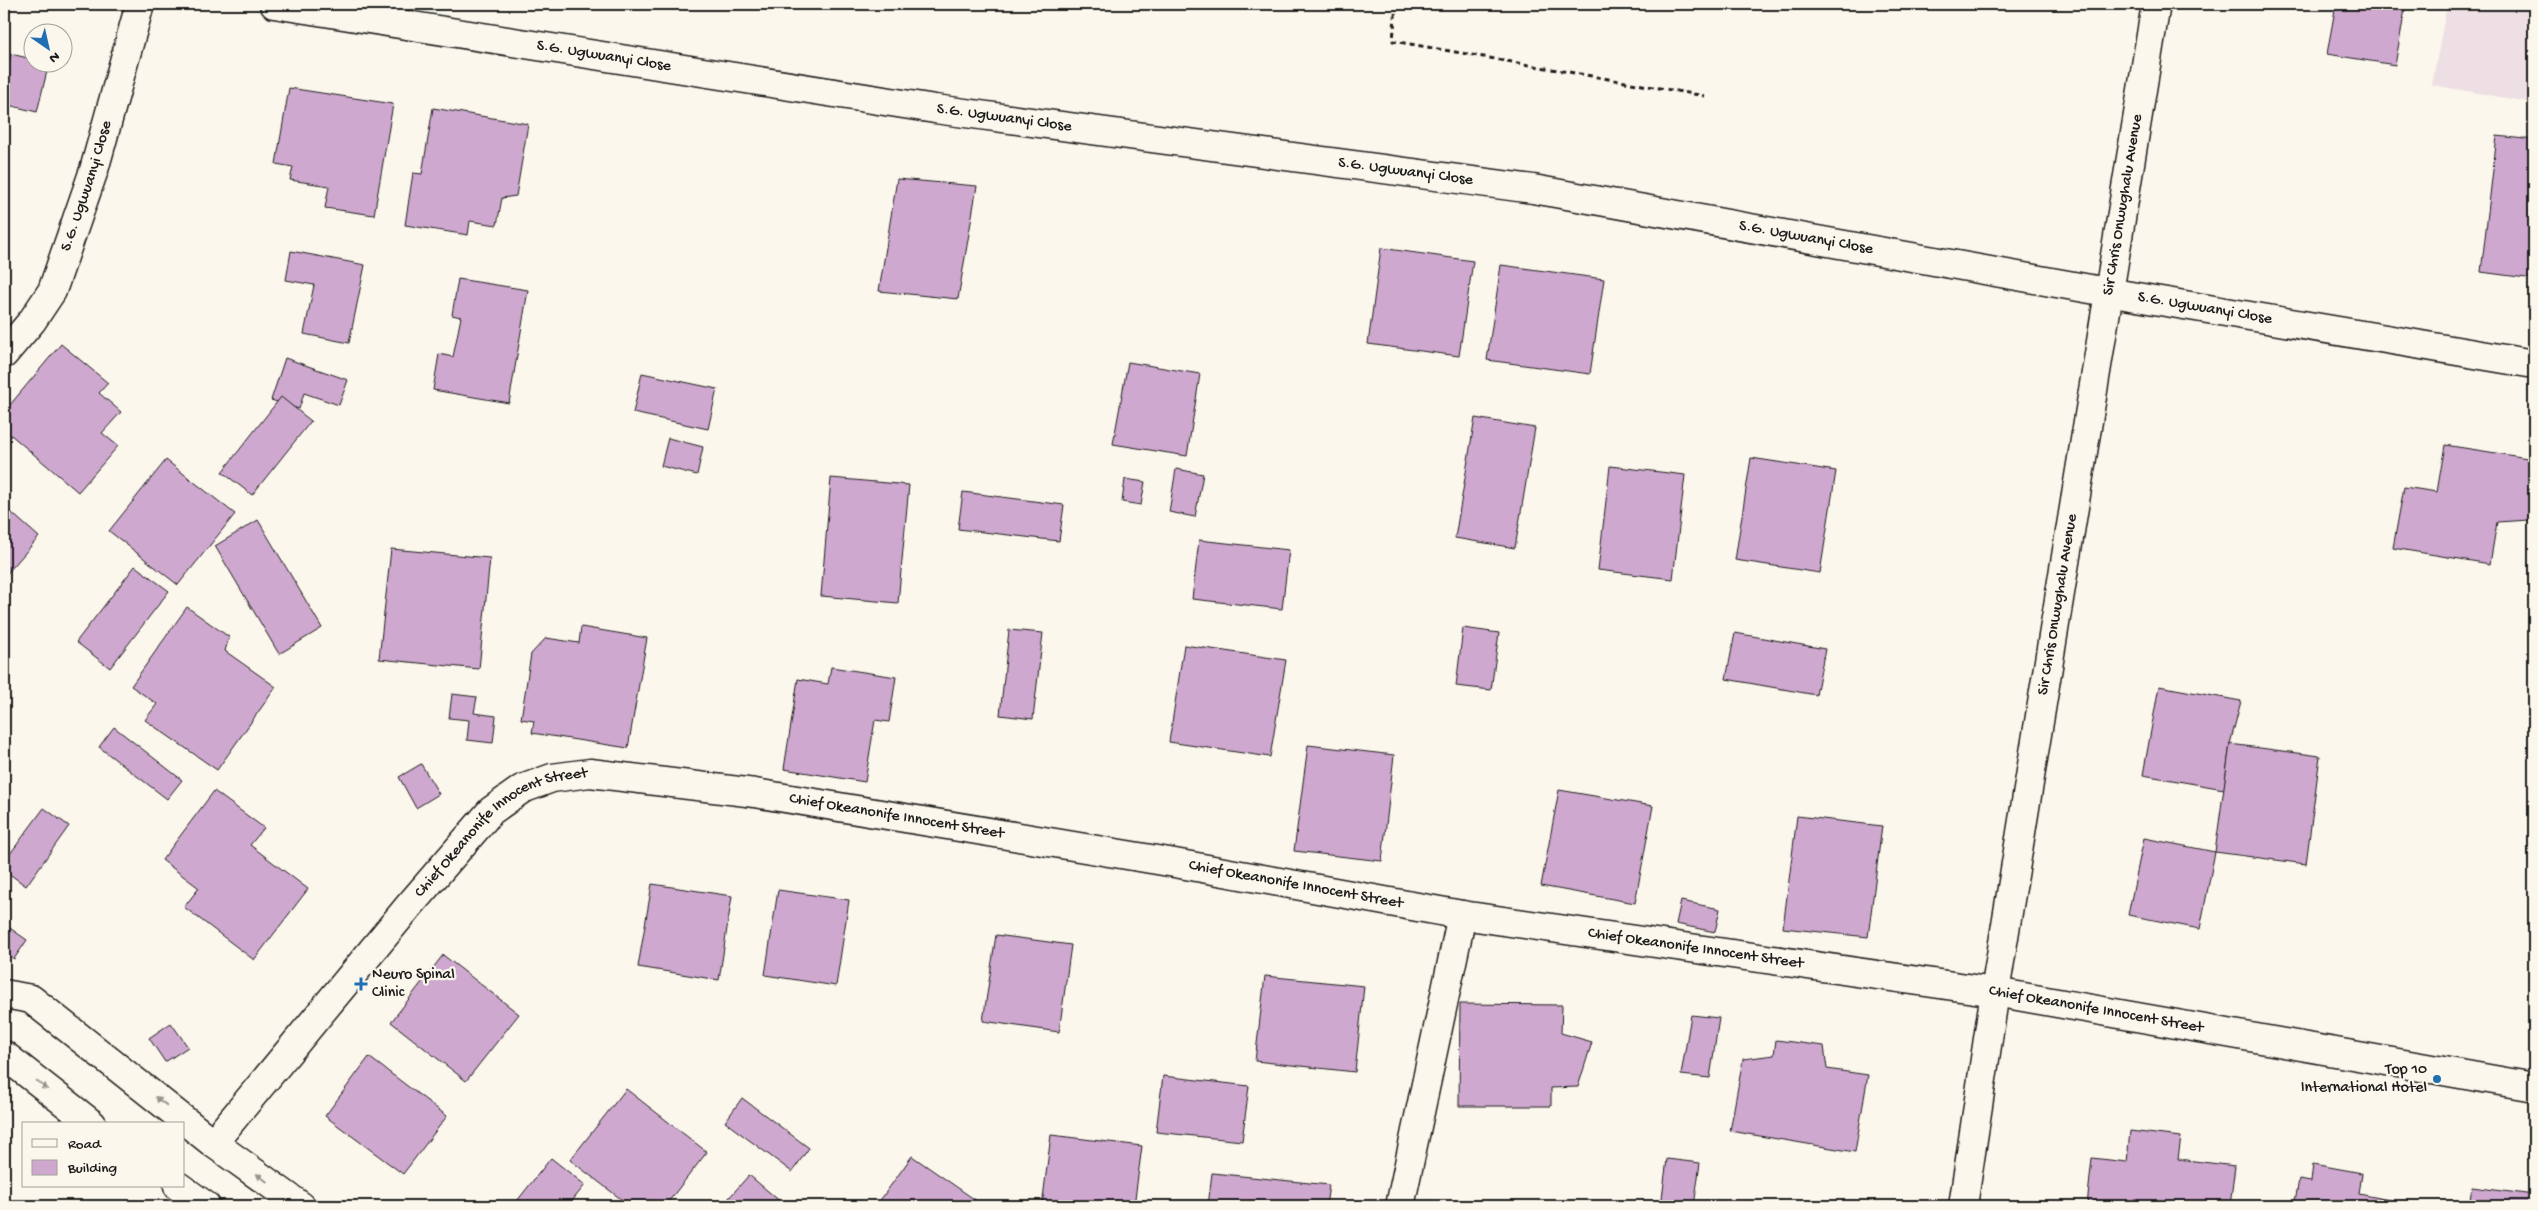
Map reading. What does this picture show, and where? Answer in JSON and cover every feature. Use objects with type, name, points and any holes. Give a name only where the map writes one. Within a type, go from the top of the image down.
[{"type":"street","name":"S.G. Ugwuanyi Close","points":[[4,354],[32,321],[52,291],[94,170],[140,4]]},
{"type":"street","name":"S.G. Ugwuanyi Close","points":[[274,4],[935,109],[1533,190],[2107,292],[2534,364]]},
{"type":"street","name":"Sir Chris Onwughalu Avenue","points":[[1963,1206],[1995,992],[2107,292],[2156,4]]},
{"type":"street","name":"Chief Okeanonife Innocent Street","points":[[213,1142],[409,906],[491,811],[522,789],[552,778],[590,773],[755,793],[1170,862],[1462,915],[1995,992],[2534,1088]]},
{"type":"street","points":[[1400,1206],[1462,915]]},
{"type":"street","points":[[4,994],[31,999],[213,1142],[301,1206]]},
{"type":"street","points":[[4,1055],[89,1122]]},
{"type":"street","points":[[181,1188],[206,1206]]},
{"type":"path","points":[[1396,4],[1394,41],[1705,96]]},
{"type":"shaded area","points":[[2447,4],[2534,4],[2534,103],[2432,85]]},
{"type":"building","points":[[2336,4],[2406,4],[2395,65],[2327,54]]},
{"type":"building","points":[[11,54],[22,57],[22,72],[47,72],[37,112],[4,104],[4,82]]},
{"type":"building","points":[[289,88],[393,104],[374,215],[325,208],[329,186],[290,180],[293,167],[276,164]]},
{"type":"building","points":[[433,108],[528,124],[516,196],[502,198],[497,225],[470,221],[468,235],[405,225],[413,173],[422,174]]},
{"type":"building","points":[[2497,136],[2534,140],[2534,279],[2481,272]]},
{"type":"building","points":[[897,179],[977,186],[958,299],[879,291]]},
{"type":"building","points":[[1381,248],[1473,261],[1459,356],[1368,344]]},
{"type":"building","points":[[291,251],[365,265],[349,343],[304,334],[314,285],[286,280]]},
{"type":"building","points":[[1501,265],[1604,279],[1590,374],[1487,360]]},
{"type":"building","points":[[458,279],[528,290],[509,403],[433,390],[439,354],[453,357],[461,317],[452,315]]},
{"type":"building","points":[[61,344],[108,383],[99,393],[121,412],[102,433],[118,446],[78,492],[4,429],[4,412]]},
{"type":"building","points":[[285,358],[348,380],[339,405],[304,393],[299,409],[271,400]]},
{"type":"building","points":[[1128,362],[1200,374],[1187,456],[1113,444]]},
{"type":"building","points":[[642,373],[717,389],[708,429],[633,413]]},
{"type":"building","points":[[281,397],[311,421],[252,495],[222,472]]},
{"type":"building","points":[[1475,418],[1535,428],[1515,548],[1455,538]]},
{"type":"building","points":[[668,438],[703,447],[697,475],[661,466]]},
{"type":"building","points":[[2445,445],[2534,459],[2534,491],[2529,520],[2497,522],[2490,564],[2393,548],[2404,487],[2437,492]]},
{"type":"building","points":[[1751,458],[1836,471],[1820,573],[1735,560]]},
{"type":"building","points":[[166,460],[235,514],[178,585],[109,531]]},
{"type":"building","points":[[1610,466],[1685,475],[1673,579],[1598,570]]},
{"type":"building","points":[[1176,469],[1203,474],[1195,517],[1169,512]]},
{"type":"building","points":[[831,478],[909,485],[898,603],[821,596]]},
{"type":"building","points":[[1125,479],[1145,482],[1141,505],[1122,502]]},
{"type":"building","points":[[963,492],[1064,505],[1059,541],[958,529]]},
{"type":"building","points":[[4,506],[39,537],[4,577]]},
{"type":"building","points":[[258,520],[322,628],[279,654],[215,546]]},
{"type":"building","points":[[1199,540],[1289,550],[1282,609],[1192,599]]},
{"type":"building","points":[[391,549],[490,558],[479,669],[379,659]]},
{"type":"building","points":[[135,566],[169,591],[110,668],[76,642]]},
{"type":"building","points":[[187,607],[229,637],[225,651],[276,687],[217,770],[145,720],[157,704],[131,686]]},
{"type":"building","points":[[581,627],[647,638],[628,748],[532,733],[534,721],[521,719],[531,654],[546,638],[579,643]]},
{"type":"building","points":[[1463,628],[1499,633],[1491,690],[1456,686]]},
{"type":"building","points":[[1009,630],[1043,633],[1033,719],[1000,715]]},
{"type":"building","points":[[1735,633],[1825,649],[1816,695],[1726,679]]},
{"type":"building","points":[[1184,645],[1286,660],[1270,757],[1169,742]]},
{"type":"building","points":[[831,667],[896,677],[889,722],[875,720],[865,782],[784,769],[798,679],[828,684]]},
{"type":"building","points":[[2159,686],[2241,701],[2230,744],[2224,789],[2143,775]]},
{"type":"building","points":[[452,694],[477,697],[474,713],[496,716],[493,743],[467,740],[469,720],[449,718]]},
{"type":"building","points":[[114,727],[182,780],[167,799],[99,747]]},
{"type":"building","points":[[2230,744],[2320,756],[2306,864],[2215,852]]},
{"type":"building","points":[[1308,745],[1394,755],[1382,861],[1294,851]]},
{"type":"building","points":[[421,764],[439,794],[416,808],[399,777]]},
{"type":"building","points":[[1559,790],[1653,806],[1635,903],[1541,886]]},
{"type":"building","points":[[214,791],[264,828],[250,845],[308,889],[254,960],[184,907],[199,888],[162,860]]},
{"type":"building","points":[[44,808],[69,826],[26,886],[4,870],[4,862]]},
{"type":"building","points":[[1797,816],[1882,826],[1868,937],[1783,928]]},
{"type":"building","points":[[2144,838],[2215,852],[2200,929],[2128,915]]},
{"type":"building","points":[[652,884],[732,896],[719,980],[638,967]]},
{"type":"building","points":[[778,890],[849,900],[836,986],[765,975]]},
{"type":"building","points":[[1681,901],[1720,909],[1715,932],[1676,924]]},
{"type":"building","points":[[4,924],[27,940],[14,959],[4,952]]},
{"type":"building","points":[[996,935],[1071,945],[1059,1032],[983,1021]]},
{"type":"building","points":[[443,955],[519,1014],[466,1081],[391,1022]]},
{"type":"building","points":[[1265,976],[1364,986],[1355,1072],[1255,1061]]},
{"type":"building","points":[[1460,1004],[1562,1005],[1561,1033],[1592,1042],[1578,1087],[1551,1088],[1551,1106],[1459,1106]]},
{"type":"building","points":[[1691,1015],[1719,1018],[1710,1078],[1681,1075]]},
{"type":"building","points":[[171,1023],[188,1047],[165,1062],[149,1038]]},
{"type":"building","points":[[1776,1040],[1824,1046],[1827,1069],[1868,1075],[1855,1152],[1730,1131],[1743,1059],[1774,1055]]},
{"type":"building","points":[[369,1057],[447,1116],[403,1174],[325,1116]]},
{"type":"building","points":[[1163,1076],[1249,1086],[1242,1141],[1156,1132]]},
{"type":"building","points":[[626,1089],[707,1152],[665,1206],[630,1206],[570,1160]]},
{"type":"building","points":[[742,1098],[809,1148],[792,1172],[725,1122]]},
{"type":"building","points":[[2130,1131],[2181,1137],[2178,1159],[2235,1166],[2230,1206],[2087,1206],[2092,1158],[2127,1162]]},
{"type":"building","points":[[1051,1135],[1142,1146],[1134,1206],[1042,1206]]},
{"type":"building","points":[[912,1156],[984,1206],[876,1206]]},
{"type":"building","points":[[551,1158],[585,1185],[568,1206],[513,1206]]},
{"type":"building","points":[[1667,1159],[1700,1163],[1694,1206],[1661,1206]]},
{"type":"building","points":[[2313,1164],[2362,1173],[2359,1194],[2410,1204],[2410,1206],[2294,1206],[2299,1180],[2311,1182]]},
{"type":"building","points":[[1212,1173],[1329,1185],[1326,1206],[1208,1206]]},
{"type":"building","points":[[749,1175],[782,1203],[779,1206],[722,1206]]},
{"type":"building","points":[[2472,1187],[2534,1195],[2534,1206],[2469,1206]]},
{"type":"building","points":[[1732,1201],[1768,1206],[1731,1206]]},
{"type":"place","name":"Neuro Spinal Clinic","points":[[361,984]]},
{"type":"place","name":"Top 10 International Hotel","points":[[2437,1079]]}]
